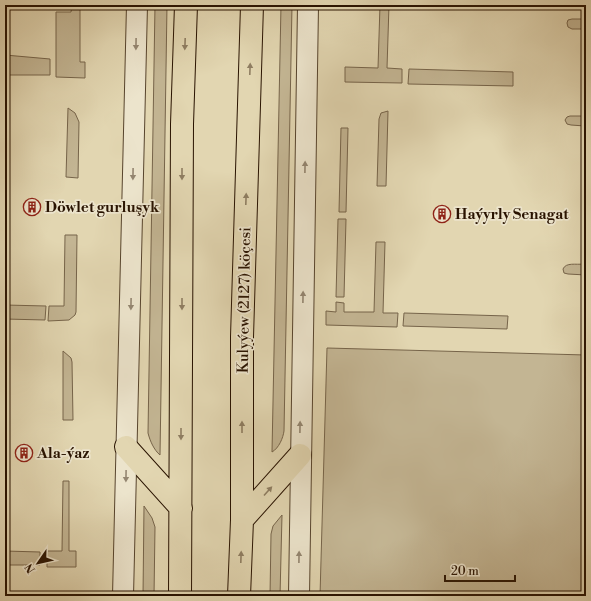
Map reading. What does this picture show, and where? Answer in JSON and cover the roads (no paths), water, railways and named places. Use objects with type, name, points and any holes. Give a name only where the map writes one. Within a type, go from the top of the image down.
[{"type":"highway","points":[[180,596],[182,132],[186,5]]},
{"type":"highway","name":"Kulyýew (2127) köçesi","points":[[239,596],[242,520],[242,337],[252,5]]},
{"type":"highway","points":[[126,447],[181,508]]},
{"type":"highway","points":[[242,520],[300,455]]},
{"type":"street","points":[[123,596],[138,5]]},
{"type":"street","points":[[299,596],[308,5]]},
{"type":"place","name":"Döwlet gurluşyk","points":[[32,207]]},
{"type":"place","name":"Haýyrly Senagat","points":[[442,214]]},
{"type":"place","name":"Ala-ýaz","points":[[24,453]]}]
